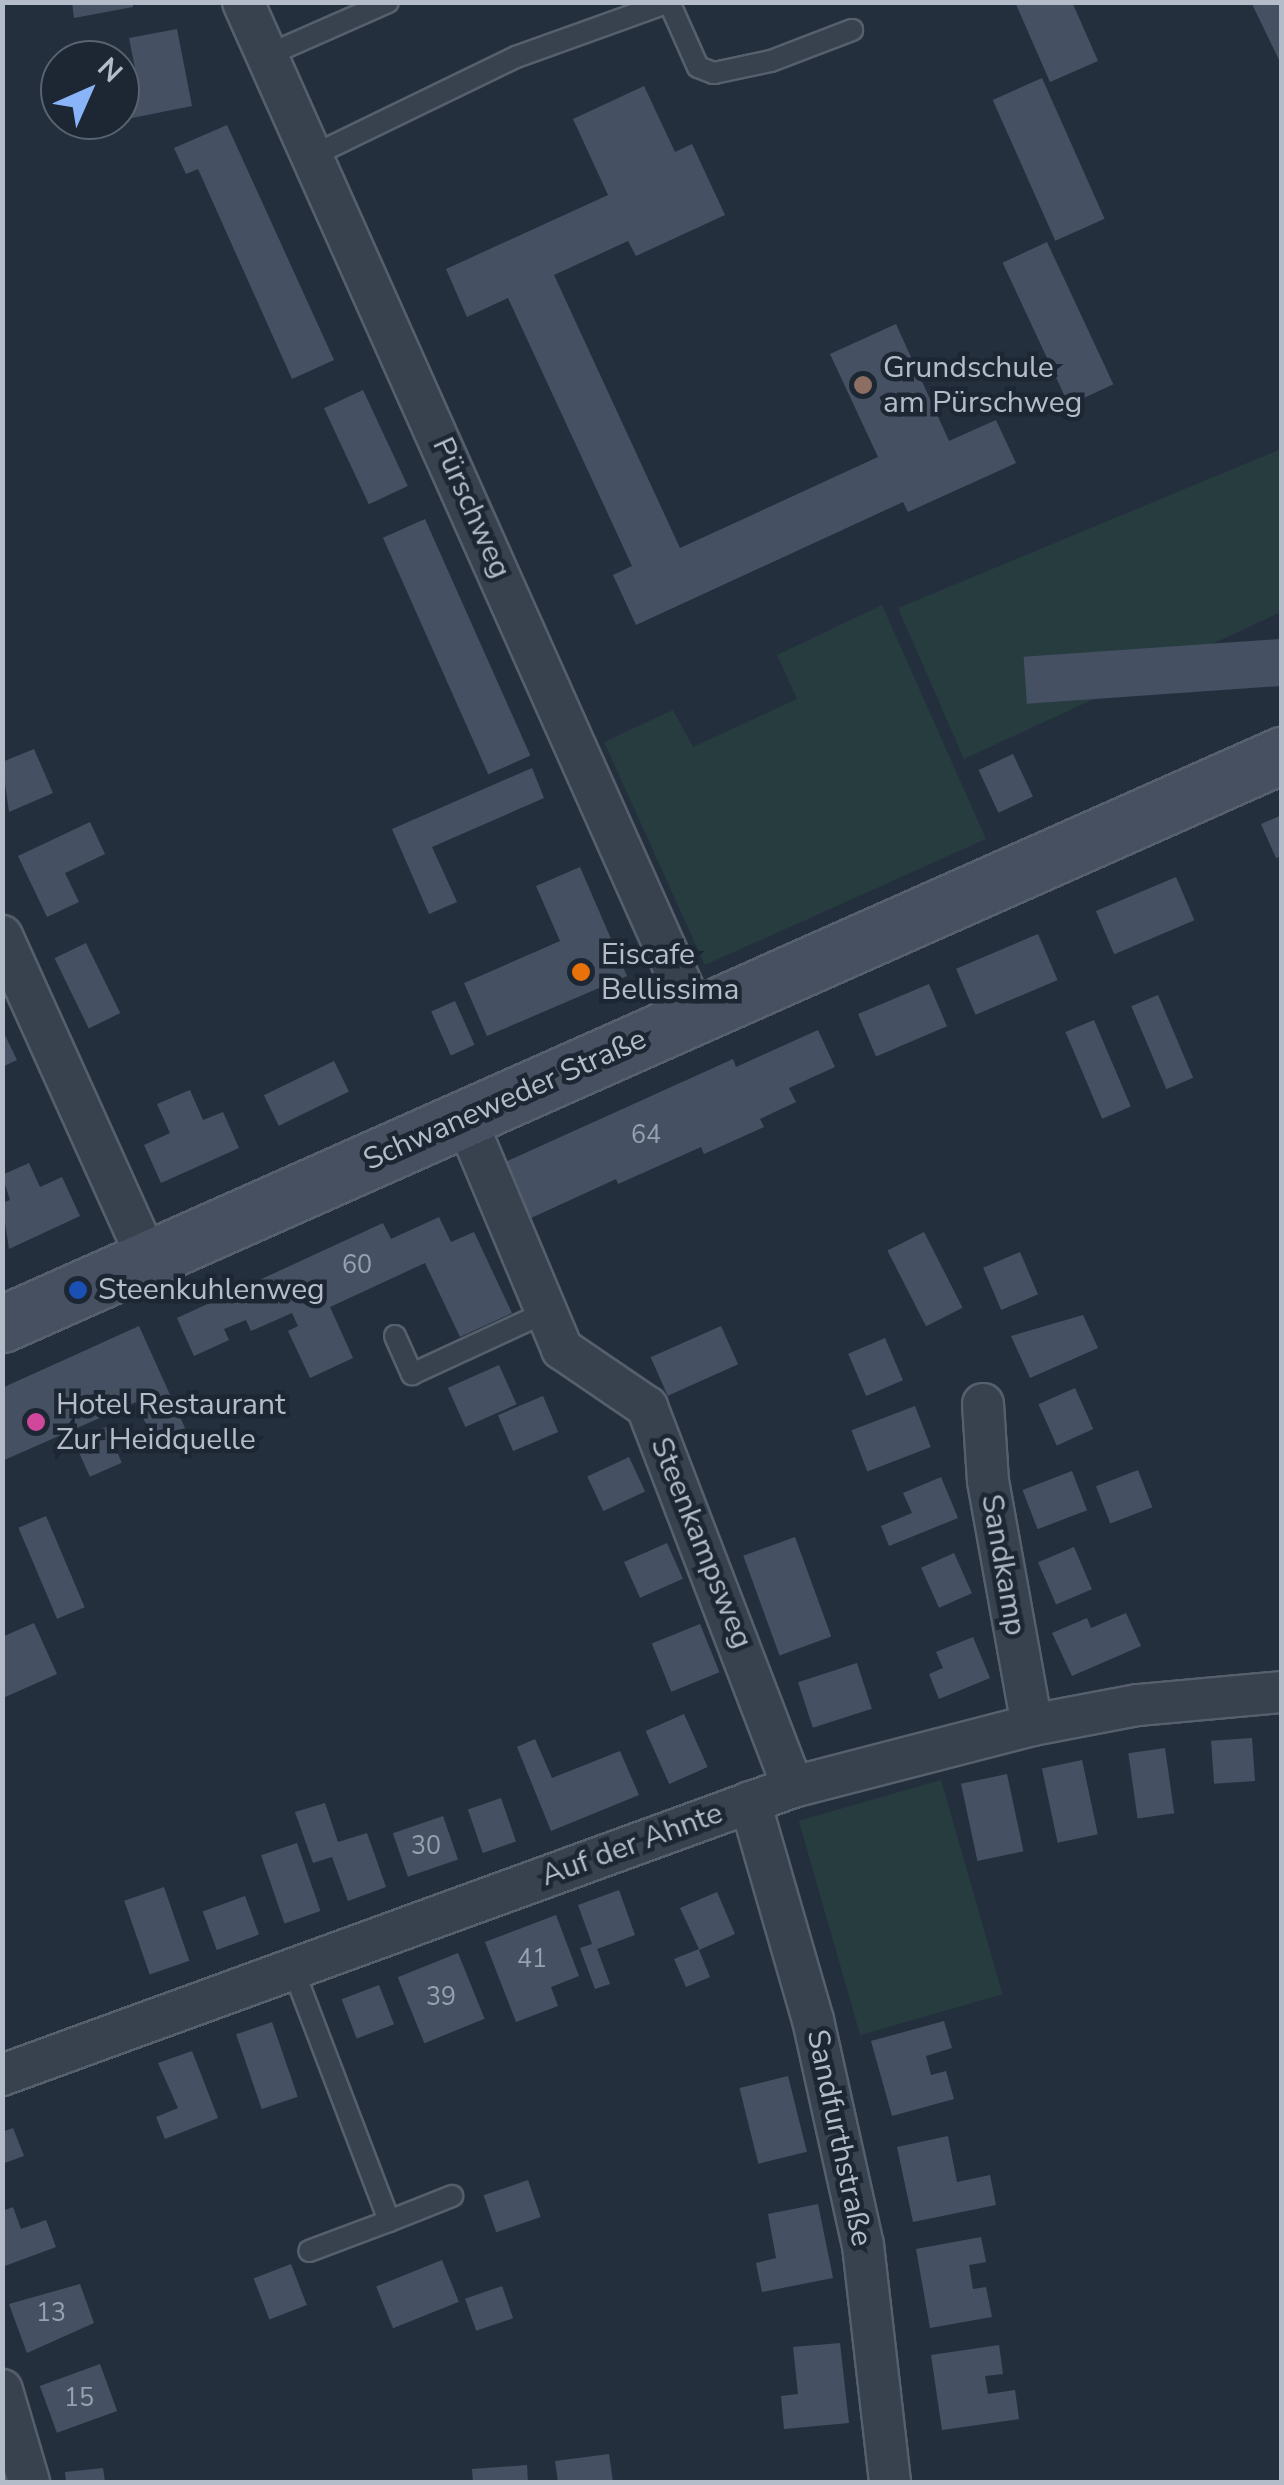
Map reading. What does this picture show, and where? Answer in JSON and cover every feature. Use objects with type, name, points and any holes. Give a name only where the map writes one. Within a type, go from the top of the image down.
[{"type":"main road","name":"Schwaneweder Straße","points":[[2,1324],[1282,755]]},
{"type":"street","name":"Pürschweg","points":[[243,2],[695,1014]]},
{"type":"street","points":[[2,936],[148,1259]]},
{"type":"street","name":"Steenkampsweg","points":[[464,1118],[542,1314],[562,1349],[647,1408],[793,1788]]},
{"type":"street","name":"Sandkamp","points":[[983,1404],[988,1481],[1032,1725]]},
{"type":"street","name":"Auf der Ahnte","points":[[2,2075],[793,1788],[1032,1725],[1138,1706],[1282,1692]]},
{"type":"street","name":"Sandfurthstraße","points":[[750,1802],[813,2020],[855,2206],[890,2482]]},
{"type":"street","points":[[2,2390],[29,2482]]},
{"type":"lane","points":[[268,55],[388,2]]},
{"type":"lane","points":[[314,155],[516,56],[669,3],[698,68],[714,73],[771,61],[852,30]]},
{"type":"lane","points":[[396,1336],[412,1374],[542,1314]]},
{"type":"lane","points":[[293,1969],[389,2221]]},
{"type":"lane","points":[[309,2251],[452,2196]]},
{"type":"green space","points":[[1281,449],[1281,612],[964,759],[898,608]]},
{"type":"green space","points":[[882,605],[986,839],[705,965],[604,742],[673,710],[693,747],[797,699],[777,655]]},
{"type":"green space","points":[[941,1780],[1002,1994],[860,2035],[799,1821]]},
{"type":"building","points":[[72,2],[133,2],[133,7],[74,18]]},
{"type":"building","points":[[1015,2],[1072,2],[1098,61],[1050,82]]},
{"type":"building","points":[[1251,2],[1282,2],[1282,66]]},
{"type":"building","points":[[177,29],[192,106],[140,116],[140,40],[129,38]]},
{"type":"building","points":[[1042,78],[1105,219],[1055,241],[993,100]]},
{"type":"building","points":[[644,86],[675,152],[692,144],[725,215],[636,256],[628,241],[554,275],[680,548],[878,457],[830,354],[896,324],[949,441],[996,420],[1016,463],[908,512],[903,502],[636,625],[613,575],[632,566],[508,298],[467,317],[446,269],[608,195],[573,119]]},
{"type":"building","points":[[227,125],[334,360],[292,379],[198,169],[186,174],[174,148]]},
{"type":"building","points":[[1047,242],[1113,384],[1069,405],[1003,263]]},
{"type":"building","points":[[363,390],[408,486],[369,504],[324,408]]},
{"type":"building","points":[[425,519],[530,756],[488,774],[383,538]]},
{"type":"building","points":[[1279,639],[1282,686],[1027,704],[1024,657]]},
{"type":"building","points":[[34,749],[53,793],[9,812],[2,762]]},
{"type":"building","points":[[1013,754],[1033,797],[998,813],[979,770]]},
{"type":"building","points":[[532,768],[544,798],[432,847],[457,902],[429,914],[392,829]]},
{"type":"building","points":[[1282,815],[1282,856],[1276,858],[1261,824]]},
{"type":"building","points":[[90,822],[105,854],[65,873],[79,902],[47,917],[18,856]]},
{"type":"building","points":[[580,867],[627,976],[487,1036],[464,983],[560,941],[536,886]]},
{"type":"building","points":[[1176,877],[1194,920],[1114,954],[1096,911]]},
{"type":"building","points":[[1038,934],[1058,980],[976,1015],[956,969]]},
{"type":"building","points":[[86,943],[120,1013],[89,1028],[55,958]]},
{"type":"building","points":[[929,984],[947,1026],[876,1056],[858,1014]]},
{"type":"building","points":[[1158,995],[1193,1078],[1166,1089],[1131,1006]]},
{"type":"building","points":[[455,1001],[475,1045],[451,1055],[431,1012]]},
{"type":"building","points":[[1094,1020],[1131,1107],[1102,1119],[1065,1032]]},
{"type":"building","points":[[2,1029],[17,1060],[2,1067]]},
{"type":"building","points":[[818,1030],[835,1067],[789,1088],[796,1102],[760,1119],[764,1127],[704,1154],[701,1147],[618,1184],[616,1179],[529,1219],[503,1163],[733,1059],[736,1067]]},
{"type":"building","points":[[334,1061],[349,1092],[279,1126],[264,1095]]},
{"type":"building","points":[[190,1090],[203,1120],[223,1112],[239,1148],[161,1183],[144,1145],[170,1133],[157,1104]]},
{"type":"building","points":[[29,1163],[40,1187],[62,1177],[80,1216],[9,1249],[2,1203],[10,1200],[2,1175]]},
{"type":"building","points":[[439,1217],[451,1242],[474,1232],[512,1313],[460,1337],[425,1263],[330,1307],[353,1358],[310,1378],[288,1331],[298,1326],[292,1313],[251,1331],[246,1320],[224,1329],[229,1340],[194,1356],[177,1318],[383,1223],[391,1239]]},
{"type":"building","points":[[924,1232],[963,1308],[926,1326],[887,1251]]},
{"type":"building","points":[[1020,1252],[1038,1294],[1001,1310],[983,1268]]},
{"type":"building","points":[[1083,1315],[1098,1348],[1030,1378],[1011,1336]]},
{"type":"building","points":[[139,1326],[185,1428],[154,1442],[136,1402],[2,1461],[2,1388]]},
{"type":"building","points":[[721,1326],[738,1364],[668,1396],[651,1357]]},
{"type":"building","points":[[885,1338],[903,1380],[866,1396],[848,1354]]},
{"type":"building","points":[[499,1365],[516,1404],[465,1427],[448,1388]]},
{"type":"building","points":[[1075,1388],[1093,1429],[1057,1445],[1038,1404]]},
{"type":"building","points":[[543,1396],[558,1432],[513,1451],[498,1415]]},
{"type":"building","points":[[915,1406],[931,1447],[867,1471],[852,1430]]},
{"type":"building","points":[[106,1427],[122,1463],[90,1477],[74,1441]]},
{"type":"building","points":[[629,1457],[645,1491],[603,1511],[587,1476]]},
{"type":"building","points":[[1138,1470],[1152,1507],[1110,1523],[1096,1486]]},
{"type":"building","points":[[1072,1471],[1087,1510],[1038,1529],[1023,1490]]},
{"type":"building","points":[[941,1477],[958,1518],[889,1546],[881,1526],[912,1513],[903,1493]]},
{"type":"building","points":[[46,1516],[85,1607],[57,1619],[18,1528]]},
{"type":"building","points":[[795,1537],[831,1637],[780,1655],[743,1556]]},
{"type":"building","points":[[667,1543],[683,1579],[640,1598],[624,1562]]},
{"type":"building","points":[[1074,1547],[1092,1589],[1056,1605],[1038,1562]]},
{"type":"building","points":[[954,1553],[972,1593],[939,1608],[921,1568]]},
{"type":"building","points":[[1126,1613],[1141,1646],[1072,1676],[1052,1633],[1087,1618],[1091,1628]]},
{"type":"building","points":[[34,1623],[57,1674],[3,1698],[2,1637]]},
{"type":"building","points":[[700,1624],[719,1672],[671,1692],[652,1643]]},
{"type":"building","points":[[973,1637],[990,1678],[939,1699],[929,1674],[943,1668],[936,1652]]},
{"type":"building","points":[[857,1663],[872,1709],[813,1728],[798,1682]]},
{"type":"building","points":[[684,1714],[708,1767],[669,1784],[646,1731]]},
{"type":"building","points":[[1252,1738],[1255,1781],[1214,1784],[1211,1741]]},
{"type":"building","points":[[535,1739],[552,1778],[620,1751],[639,1795],[551,1831],[517,1747]]},
{"type":"building","points":[[1165,1748],[1174,1813],[1138,1819],[1128,1753]]},
{"type":"building","points":[[1082,1760],[1098,1834],[1058,1843],[1042,1769]]},
{"type":"building","points":[[1007,1774],[1023,1851],[977,1861],[961,1784]]},
{"type":"building","points":[[501,1798],[516,1841],[483,1853],[468,1809]]},
{"type":"building","points":[[325,1803],[338,1842],[367,1833],[386,1887],[348,1901],[332,1857],[313,1863],[295,1812]]},
{"type":"building","points":[[443,1816],[458,1859],[408,1877],[393,1833]]},
{"type":"building","points":[[297,1843],[320,1911],[285,1923],[261,1855]]},
{"type":"building","points":[[164,1887],[189,1961],[150,1974],[124,1901]]},
{"type":"building","points":[[619,1890],[635,1935],[597,1949],[610,1984],[595,1989],[580,1948],[592,1944],[578,1905]]},
{"type":"building","points":[[717,1892],[735,1934],[699,1950],[710,1977],[686,1987],[674,1959],[699,1949],[680,1908]]},
{"type":"building","points":[[245,1896],[259,1935],[217,1950],[203,1911]]},
{"type":"building","points":[[556,1915],[579,1976],[551,1987],[558,2006],[516,2022],[485,1942]]},
{"type":"building","points":[[458,1953],[485,2019],[424,2043],[398,1977]]},
{"type":"building","points":[[379,1985],[394,2024],[357,2039],[342,1999]]},
{"type":"building","points":[[944,2021],[952,2048],[926,2056],[931,2075],[946,2071],[954,2099],[892,2116],[871,2041]]},
{"type":"building","points":[[272,2022],[298,2097],[262,2109],[236,2034]]},
{"type":"building","points":[[192,2051],[218,2118],[165,2139],[156,2117],[178,2108],[158,2063]]},
{"type":"building","points":[[788,2076],[807,2152],[758,2164],[739,2088]]},
{"type":"building","points":[[13,2128],[24,2156],[2,2164],[2,2132]]},
{"type":"building","points":[[948,2136],[957,2182],[990,2175],[996,2205],[913,2222],[897,2147]]},
{"type":"building","points":[[528,2180],[541,2217],[496,2232],[484,2195]]},
{"type":"building","points":[[818,2204],[833,2278],[762,2292],[756,2263],[776,2258],[768,2214]]},
{"type":"building","points":[[13,2207],[21,2229],[46,2220],[56,2247],[2,2267],[2,2211]]},
{"type":"building","points":[[981,2237],[986,2262],[969,2265],[973,2289],[986,2287],[992,2317],[930,2328],[916,2249]]},
{"type":"building","points":[[442,2260],[459,2302],[393,2328],[376,2287]]},
{"type":"building","points":[[291,2264],[307,2305],[269,2319],[254,2278]]},
{"type":"building","points":[[80,2284],[94,2323],[27,2353],[9,2304]]},
{"type":"building","points":[[502,2286],[513,2318],[476,2331],[465,2299]]},
{"type":"building","points":[[840,2343],[849,2423],[784,2429],[781,2396],[798,2394],[793,2347]]},
{"type":"building","points":[[999,2345],[1003,2374],[985,2376],[988,2394],[1015,2390],[1019,2419],[942,2430],[931,2355]]},
{"type":"building","points":[[100,2364],[117,2411],[57,2433],[40,2386]]},
{"type":"building","points":[[609,2454],[613,2482],[558,2482],[555,2461]]},
{"type":"building","points":[[527,2465],[528,2482],[473,2482],[472,2469]]},
{"type":"building","points":[[103,2468],[105,2482],[66,2482],[65,2472]]},
{"type":"place","name":"Grundschule am Pürschweg","points":[[863,385]]},
{"type":"place","name":"Eiscafe Bellissima","points":[[581,972]]},
{"type":"place","name":"Steenkuhlenweg","points":[[78,1290]]},
{"type":"place","name":"Hotel Restaurant Zur Heidquelle","points":[[36,1422]]}]
